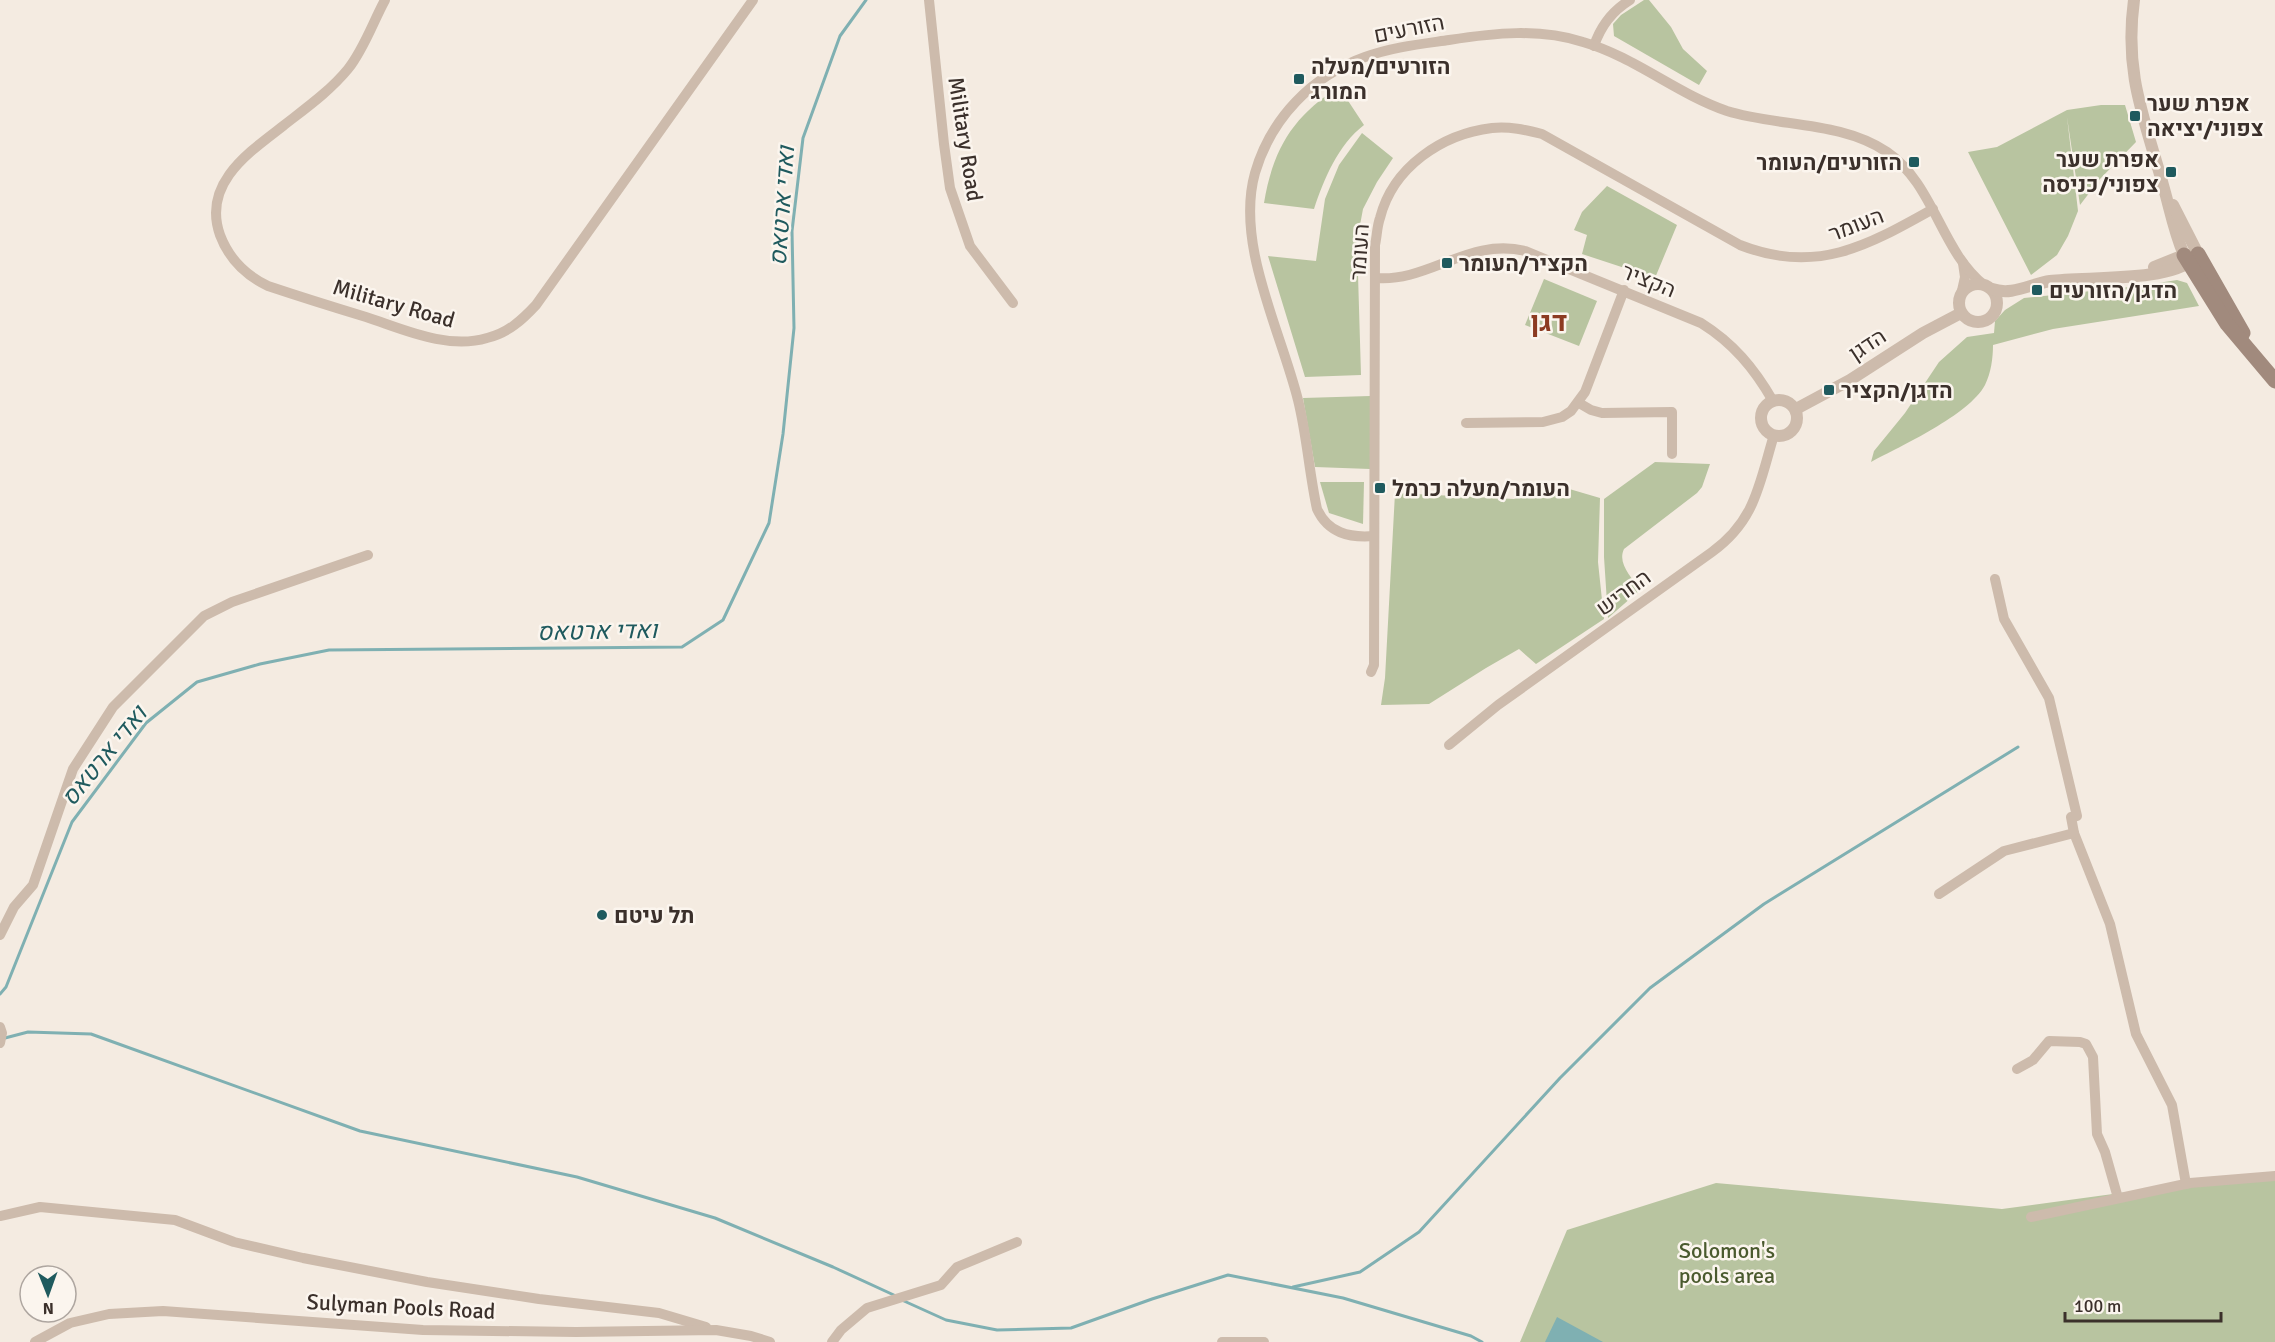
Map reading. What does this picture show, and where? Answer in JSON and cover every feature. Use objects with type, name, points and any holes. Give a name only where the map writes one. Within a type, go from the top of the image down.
[{"type":"main road","points":[[2190,258],[2227,324],[2275,381]]},
{"type":"street","name":"Military Road","points":[[385,0],[349,68],[314,102],[241,159],[228,175],[220,189],[217,203],[218,229],[226,251],[239,266],[256,280],[268,286],[409,331],[453,342],[486,339],[504,332],[521,321],[536,305],[753,0]]},
{"type":"street","name":"Military Road","points":[[930,0],[950,188],[970,246],[1013,303]]},
{"type":"street","points":[[1594,46],[1607,19],[1630,0]]},
{"type":"street","points":[[1961,295],[1969,286],[1988,287],[2005,292],[2051,281],[2116,278],[2162,272],[2190,258],[2148,140],[2135,87],[2131,43],[2134,0]]},
{"type":"street","name":"הזורעים","points":[[1374,537],[1351,536],[1337,532],[1325,524],[1317,508],[1298,399],[1257,265],[1251,234],[1250,204],[1253,185],[1264,149],[1277,124],[1294,102],[1339,68],[1366,56],[1395,48],[1504,33],[1557,35],[1594,46],[1721,108],[1749,116],[1837,132],[1868,141],[1886,151],[1914,178],[1960,258]]},
{"type":"street","name":"העומר","points":[[1371,672],[1374,665],[1375,245],[1380,217],[1390,192],[1405,171],[1424,154],[1446,141],[1470,132],[1494,128],[1519,128],[1542,134],[1724,237],[1757,252],[1774,256],[1808,258],[1844,252],[1881,238],[1933,209]]},
{"type":"street","name":"הקציר","points":[[1375,278],[1403,276],[1478,250],[1502,247],[1530,253],[1690,317],[1722,337],[1751,366],[1773,400]]},
{"type":"street","points":[[1960,258],[1965,273],[1959,304],[1961,312],[1967,319],[1978,323],[1988,320],[2019,289]]},
{"type":"street","points":[[1960,258],[1988,287],[1997,300],[1996,312]]},
{"type":"street","points":[[1466,423],[1550,421],[1567,414],[1579,403],[1624,291]]},
{"type":"street","name":"הדגן","points":[[1796,409],[1850,380],[1923,333],[1961,312]]},
{"type":"street","points":[[1773,400],[1785,400],[1796,409],[1798,421],[1792,431],[1783,436],[1774,435],[1764,429],[1761,418],[1764,407],[1773,400]]},
{"type":"street","points":[[1579,403],[1599,412],[1672,412],[1672,454]]},
{"type":"street","name":"החריש","points":[[1449,746],[1498,705],[1728,539],[1742,524],[1752,507],[1774,435]]},
{"type":"street","points":[[0,935],[14,907],[33,885],[74,769],[113,707],[204,616],[232,602],[368,555]]},
{"type":"street","points":[[1995,579],[2004,620],[2049,698],[2077,816],[2071,817],[2074,833],[2110,924],[2136,1034],[2172,1105],[2186,1184]]},
{"type":"street","points":[[1939,894],[2004,851],[2074,833]]},
{"type":"street","points":[[0,1027],[2,1033],[0,1042]]},
{"type":"street","points":[[2017,1069],[2033,1060],[2049,1041],[2086,1044],[2092,1057],[2097,1134],[2118,1198]]},
{"type":"street","points":[[2031,1217],[2186,1184],[2275,1176]]},
{"type":"street","points":[[0,1216],[40,1207],[175,1220],[234,1242],[303,1258],[427,1282],[539,1299],[659,1313],[716,1330]]},
{"type":"street","points":[[832,1342],[841,1330],[867,1308],[941,1285],[957,1267],[1017,1242]]},
{"type":"street","name":"Sulyman Pools Road","points":[[36,1342],[80,1320],[109,1314],[163,1311],[423,1330],[576,1332],[716,1330],[752,1336],[770,1342]]},
{"type":"street","points":[[1222,1342],[1264,1342]]},
{"type":"green space","points":[[1644,0],[1649,0],[1671,27],[1683,49],[1707,71],[1699,85],[1614,36],[1613,24],[1621,15]]},
{"type":"green space","points":[[1339,87],[1364,125],[1339,152],[1322,186],[1314,209],[1264,203],[1273,166],[1297,122]]},
{"type":"green space","points":[[2101,105],[2125,105],[2136,142],[2100,179],[2080,205],[2067,117],[2078,211],[2057,255],[2031,275],[1968,152],[1997,147],[2067,110]]},
{"type":"green space","points":[[1362,133],[1393,158],[1363,209],[1357,241],[1361,375],[1305,377],[1268,256],[1316,261],[1325,199],[1339,165]]},
{"type":"green space","points":[[1607,186],[1677,225],[1655,278],[1582,254],[1587,235],[1574,230],[1582,212]]},
{"type":"green space","points":[[1544,279],[1597,301],[1579,346],[1525,325]]},
{"type":"green space","points":[[2177,280],[2187,283],[2199,306],[2053,329],[1993,345],[1989,376],[1977,396],[1933,429],[1871,462],[1874,451],[1905,413],[1939,362],[1967,337],[1994,333],[1995,321],[2005,310],[2024,298]]},
{"type":"green space","points":[[1370,396],[1370,469],[1315,467],[1303,398]]},
{"type":"green space","points":[[1655,462],[1710,464],[1702,487],[1697,493],[1624,549],[1622,560],[1640,590],[1608,618],[1604,557],[1604,499]]},
{"type":"green space","points":[[1320,482],[1364,482],[1363,524],[1329,513]]},
{"type":"green space","points":[[1549,483],[1600,498],[1598,562],[1604,619],[1536,664],[1519,649],[1429,704],[1381,705],[1385,678],[1395,493],[1514,499]]},
{"type":"green space","name":"Solomon's pools area","points":[[2275,1172],[2275,1342],[1520,1342],[1567,1230],[1716,1183],[2002,1209]]},
{"type":"water","points":[[1557,1317],[1603,1342],[1545,1342]]},
{"type":"waterway","name":"ואדי ארטאס","points":[[0,994],[6,987],[72,822],[146,723],[197,682],[260,664],[329,650],[682,647],[723,620],[769,523],[783,434],[794,328],[792,231],[803,138],[840,36],[866,0]]},
{"type":"waterway","points":[[1293,1287],[1360,1272],[1419,1232],[1560,1078],[1650,988],[1764,904],[2018,747]]},
{"type":"waterway","points":[[5,1038],[28,1032],[91,1034],[360,1131],[577,1177],[715,1218],[896,1296]]},
{"type":"waterway","points":[[904,1301],[946,1320],[997,1330],[1071,1328],[1228,1275],[1343,1298],[1471,1336],[1482,1342]]},
{"type":"place","name":"הזורעים/מעלה המורג","points":[[1299,79]]},
{"type":"place","name":"אפרת שער צפוני/יציאה","points":[[2135,116]]},
{"type":"place","name":"הזורעים/העומר","points":[[1914,162]]},
{"type":"place","name":"אפרת שער צפוני/כניסה","points":[[2171,172]]},
{"type":"place","name":"הקציר/העומר","points":[[1447,263]]},
{"type":"place","name":"הדגן/הזורעים","points":[[2037,290]]},
{"type":"place","name":"הדגן/הקציר","points":[[1829,390]]},
{"type":"place","name":"העומר/מעלה כרמל","points":[[1380,488]]},
{"type":"place","name":"תל עיטם","points":[[602,915]]},
{"type":"district","name":"דגן","points":[[1549,321]]}]
